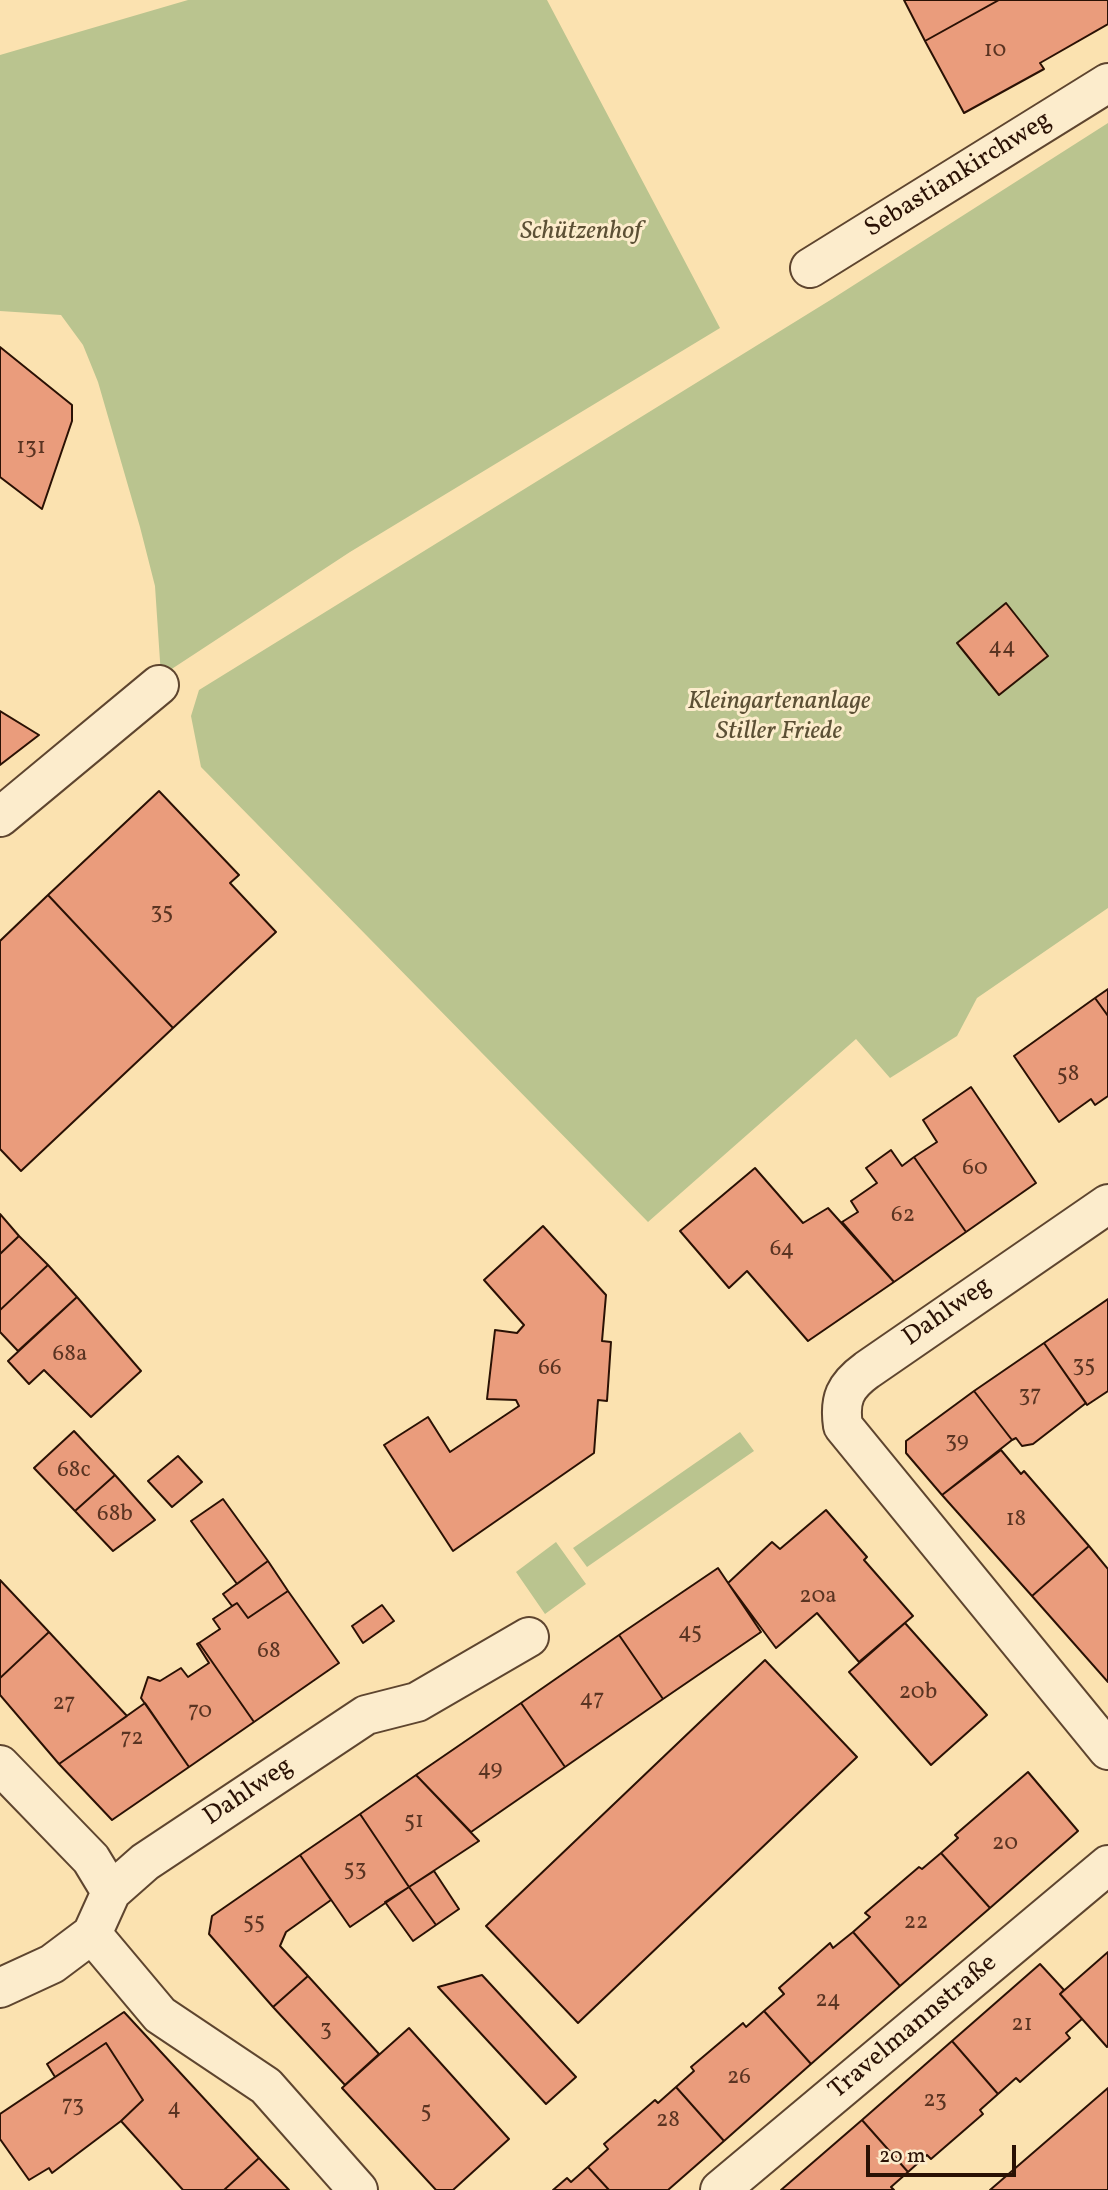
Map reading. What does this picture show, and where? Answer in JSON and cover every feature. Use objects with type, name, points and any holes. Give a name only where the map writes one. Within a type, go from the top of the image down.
[{"type":"street","name":"Sebastiankirchweg","points":[[810,268],[1108,83]]},
{"type":"street","points":[[0,817],[159,685]]},
{"type":"street","name":"Dahlweg","points":[[1108,1204],[849,1383],[840,1404],[843,1426],[1108,1750]]},
{"type":"street","name":"Dahlweg","points":[[0,1988],[52,1964],[92,1934],[111,1892],[145,1862],[366,1716],[417,1702],[529,1637]]},
{"type":"street","points":[[0,1765],[91,1859],[111,1892]]},
{"type":"street","name":"Travelmannstraße","points":[[720,2190],[1108,1865]]},
{"type":"street","points":[[92,1934],[160,2015],[266,2086],[358,2190]]},
{"type":"green space","name":"Schützenhof","points":[[188,0],[547,0],[720,328],[350,552],[161,676],[155,586],[98,382],[83,345],[61,315],[0,311],[0,55]]},
{"type":"green space","name":"Kleingartenanlage Stiller Friede","points":[[1108,123],[1108,908],[977,998],[957,1036],[890,1078],[856,1039],[648,1222],[201,767],[191,716],[199,690],[832,299]]},
{"type":"green space","points":[[740,1432],[754,1451],[587,1567],[573,1548]]},
{"type":"green space","points":[[556,1542],[586,1584],[545,1614],[516,1572]]},
{"type":"building","points":[[904,0],[999,0],[925,41]]},
{"type":"building","points":[[999,0],[1108,0],[1108,24],[1040,63],[1044,69],[964,113],[925,41]]},
{"type":"building","points":[[0,347],[72,405],[72,421],[42,509],[0,477]]},
{"type":"building","points":[[1006,603],[1048,656],[999,695],[957,643]]},
{"type":"building","points":[[0,711],[39,735],[0,765]]},
{"type":"building","points":[[159,791],[239,875],[230,883],[276,932],[173,1028],[48,895]]},
{"type":"building","points":[[48,895],[173,1028],[21,1171],[0,1149],[0,941]]},
{"type":"building","points":[[1108,989],[1108,1016],[1095,998]]},
{"type":"building","points":[[1095,998],[1108,1016],[1108,1096],[1095,1105],[1091,1099],[1059,1122],[1014,1056]]},
{"type":"building","points":[[971,1087],[1036,1183],[966,1232],[914,1157],[937,1142],[923,1120]]},
{"type":"building","points":[[891,1150],[902,1166],[914,1157],[966,1232],[894,1282],[842,1222],[858,1212],[851,1201],[877,1183],[866,1168]]},
{"type":"building","points":[[755,1168],[803,1223],[828,1208],[894,1282],[808,1341],[747,1271],[729,1288],[680,1231]]},
{"type":"building","points":[[0,1214],[19,1236],[0,1254]]},
{"type":"building","points":[[543,1226],[606,1295],[602,1341],[611,1342],[607,1401],[598,1400],[594,1453],[453,1551],[384,1445],[428,1417],[450,1452],[519,1406],[516,1400],[487,1399],[495,1330],[517,1333],[524,1325],[484,1280]]},
{"type":"building","points":[[19,1236],[48,1265],[0,1310],[0,1254]]},
{"type":"building","points":[[48,1265],[77,1297],[18,1351],[0,1332],[0,1310]]},
{"type":"building","points":[[77,1297],[141,1371],[91,1417],[44,1370],[29,1384],[8,1361]]},
{"type":"building","points":[[1108,1299],[1108,1391],[1087,1405],[1044,1343]]},
{"type":"building","points":[[1044,1343],[1086,1403],[1033,1444],[1022,1446],[1016,1438],[1012,1440],[974,1391]]},
{"type":"building","points":[[974,1391],[1012,1440],[942,1495],[906,1453],[906,1441]]},
{"type":"building","points":[[74,1431],[115,1475],[75,1511],[34,1468]]},
{"type":"building","points":[[1001,1450],[1021,1474],[1024,1471],[1089,1546],[1032,1596],[942,1495]]},
{"type":"building","points":[[178,1456],[202,1482],[172,1507],[148,1481]]},
{"type":"building","points":[[115,1475],[155,1520],[113,1551],[75,1511]]},
{"type":"building","points":[[223,1499],[268,1561],[237,1584],[191,1521]]},
{"type":"building","points":[[826,1510],[867,1557],[864,1560],[913,1616],[859,1662],[817,1613],[776,1648],[728,1583],[772,1542],[780,1549]]},
{"type":"building","points":[[1089,1546],[1108,1569],[1108,1682],[1032,1596]]},
{"type":"building","points":[[268,1561],[288,1591],[248,1618],[237,1603],[232,1606],[223,1594]]},
{"type":"building","points":[[718,1568],[761,1632],[663,1699],[619,1635]]},
{"type":"building","points":[[0,1580],[49,1632],[0,1678]]},
{"type":"building","points":[[288,1591],[339,1663],[254,1722],[199,1643],[220,1629],[213,1619],[237,1603],[248,1618]]},
{"type":"building","points":[[382,1605],[394,1621],[363,1643],[352,1626]]},
{"type":"building","points":[[905,1623],[987,1715],[931,1765],[849,1672]]},
{"type":"building","points":[[49,1632],[127,1716],[59,1764],[0,1695],[0,1678]]},
{"type":"building","points":[[619,1635],[663,1699],[565,1767],[521,1703]]},
{"type":"building","points":[[199,1643],[254,1722],[189,1767],[141,1698],[148,1677],[160,1681],[181,1668],[188,1677],[209,1663],[197,1644]]},
{"type":"building","points":[[765,1660],[857,1757],[578,2023],[486,1926]]},
{"type":"building","points":[[145,1703],[189,1767],[112,1820],[59,1764]]},
{"type":"building","points":[[521,1703],[565,1767],[471,1832],[416,1775]]},
{"type":"building","points":[[1028,1772],[1078,1831],[990,1908],[941,1853],[958,1838],[955,1835]]},
{"type":"building","points":[[416,1775],[479,1841],[409,1887],[360,1814]]},
{"type":"building","points":[[360,1814],[409,1887],[350,1927],[300,1855]]},
{"type":"building","points":[[941,1853],[990,1908],[900,1986],[853,1932],[870,1917],[865,1913],[919,1867],[922,1869]]},
{"type":"building","points":[[300,1855],[331,1900],[286,1932],[280,1946],[308,1976],[273,2007],[209,1934],[212,1916]]},
{"type":"building","points":[[434,1871],[459,1909],[436,1925],[409,1887]]},
{"type":"building","points":[[409,1887],[436,1925],[413,1941],[385,1902]]},
{"type":"building","points":[[853,1932],[900,1986],[811,2064],[764,2011],[784,1994],[779,1988],[830,1943],[833,1948]]},
{"type":"building","points":[[1108,1952],[1108,2046],[1107,2047],[1060,1994]]},
{"type":"building","points":[[1040,1964],[1064,1990],[1060,1994],[1082,2019],[1066,2033],[1070,2038],[1020,2082],[1016,2078],[998,2094],[952,2041]]},
{"type":"building","points":[[482,1975],[576,2077],[546,2104],[438,1987]]},
{"type":"building","points":[[308,1976],[379,2054],[345,2085],[273,2007]]},
{"type":"building","points":[[764,2011],[811,2064],[724,2141],[676,2087],[694,2071],[691,2067],[743,2023],[746,2027]]},
{"type":"building","points":[[124,2012],[259,2158],[224,2190],[183,2190],[121,2121],[143,2100],[106,2043],[55,2077],[47,2064]]},
{"type":"building","points":[[409,2028],[509,2139],[453,2190],[436,2190],[342,2088]]},
{"type":"building","points":[[952,2041],[998,2094],[980,2110],[983,2114],[931,2159],[927,2155],[908,2172],[862,2120]]},
{"type":"building","points":[[106,2043],[143,2100],[121,2121],[52,2173],[49,2168],[29,2180],[0,2139],[0,2114]]},
{"type":"building","points":[[676,2087],[724,2141],[668,2190],[609,2190],[588,2167],[608,2149],[604,2144],[655,2100],[658,2103]]},
{"type":"building","points":[[1108,2088],[1108,2190],[990,2190]]},
{"type":"building","points":[[862,2120],[908,2172],[891,2187],[894,2190],[781,2190]]},
{"type":"building","points":[[259,2158],[289,2190],[224,2190]]},
{"type":"building","points":[[588,2167],[609,2190],[553,2190],[567,2178],[571,2182]]}]
